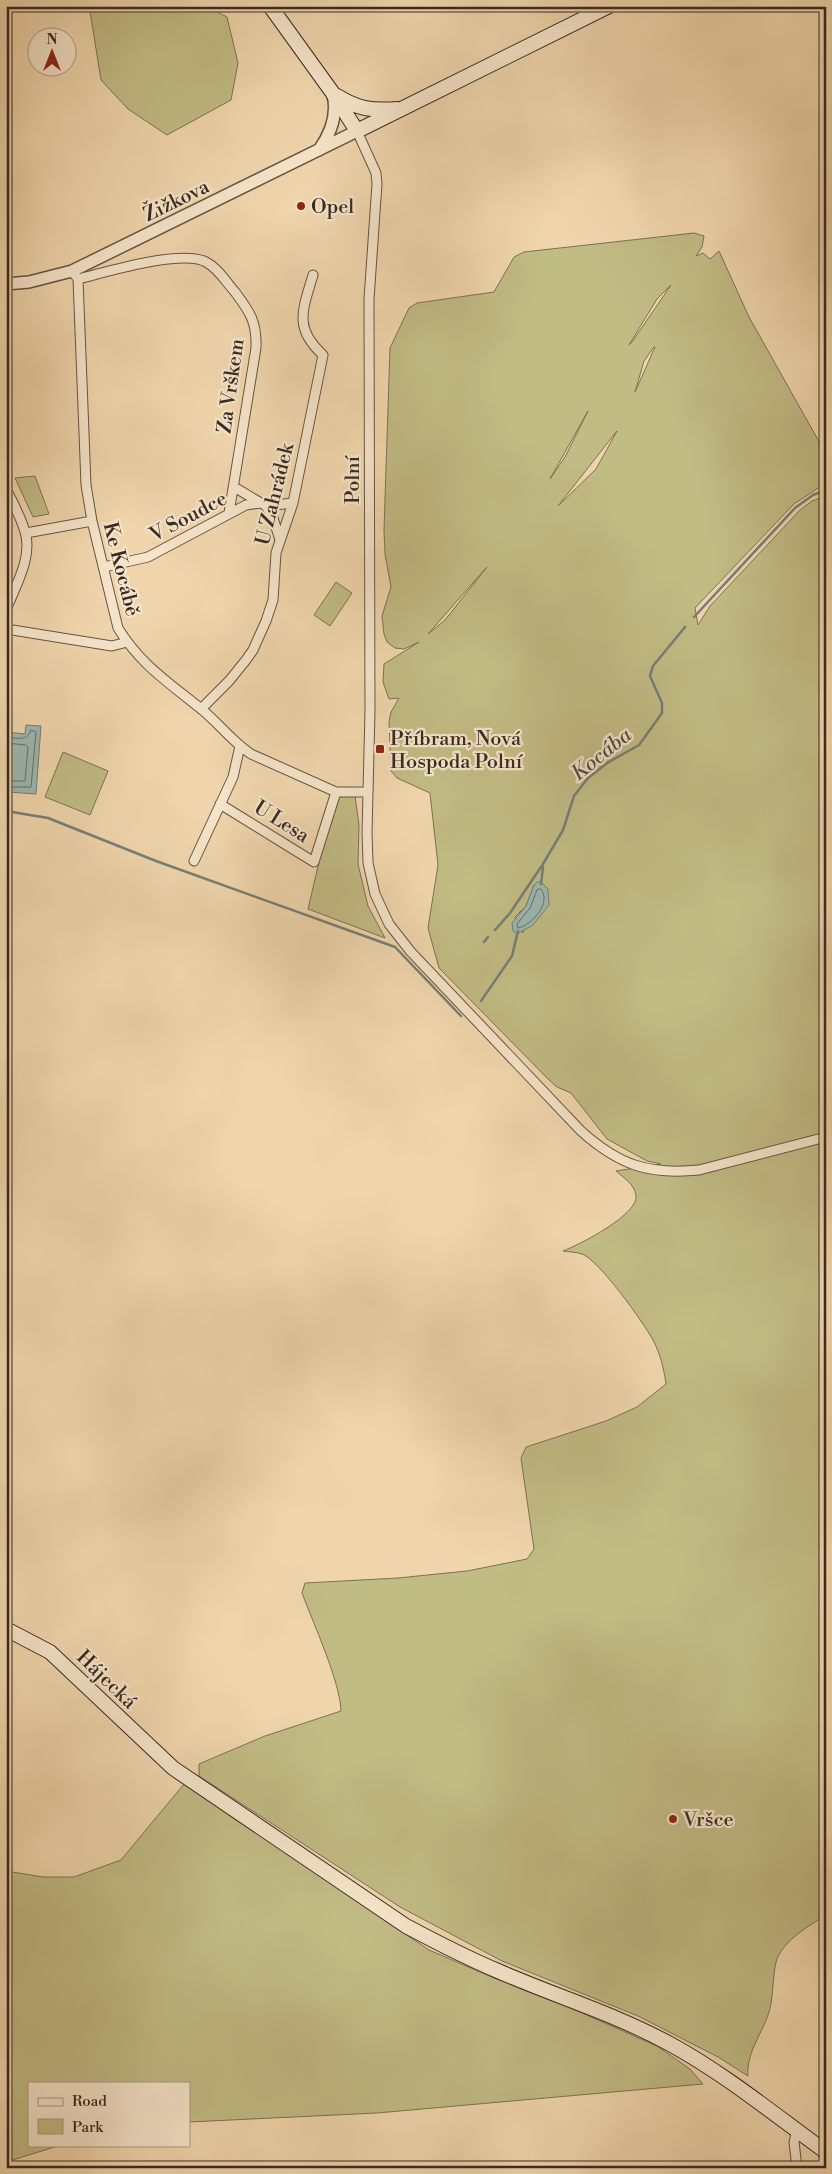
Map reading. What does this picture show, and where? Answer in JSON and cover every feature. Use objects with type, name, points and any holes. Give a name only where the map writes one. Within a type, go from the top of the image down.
[{"type":"main road","points":[[270,6],[332,92],[357,132],[609,6]]},
{"type":"main road","points":[[332,92],[352,105],[370,110],[404,108]]},
{"type":"main road","name":"Hájecká","points":[[6,1629],[50,1652],[173,1768],[406,1926],[443,1946],[499,1972],[630,2024],[670,2044],[708,2067],[826,2152]]},
{"type":"street","points":[[318,151],[332,128],[335,113],[332,92]]},
{"type":"street","name":"Žižkova","points":[[6,284],[75,275],[357,132]]},
{"type":"street","name":"Polní","points":[[357,132],[372,163],[377,184],[369,298],[370,710],[367,833],[368,863],[374,894],[389,924],[411,952],[581,1131],[599,1147],[617,1159],[636,1167],[658,1172],[678,1172],[706,1168],[826,1136]]},
{"type":"street","name":"Za Vrškem","points":[[75,275],[170,258],[199,258],[208,262],[218,271],[247,308],[254,322],[256,348],[229,514]]},
{"type":"street","name":"Ke Kocábě","points":[[75,275],[85,467],[92,521],[118,628],[127,642],[160,677],[201,709],[251,754],[336,792],[368,792]]},
{"type":"street","name":"U Zahrádek","points":[[201,709],[229,681],[256,643],[273,600],[276,553],[293,503],[323,355],[314,346],[303,325],[303,306],[313,275]]},
{"type":"street","name":"V Soudce","points":[[234,487],[263,504]]},
{"type":"street","points":[[6,489],[26,533],[27,549],[24,565],[6,610]]},
{"type":"street","name":"V Soudce","points":[[104,567],[148,557],[210,526],[246,505],[293,503]]},
{"type":"street","points":[[263,504],[273,518],[280,540]]},
{"type":"street","points":[[26,533],[92,521]]},
{"type":"street","points":[[6,628],[112,646],[127,642]]},
{"type":"street","points":[[194,861],[233,777],[240,746]]},
{"type":"street","name":"U Lesa","points":[[220,804],[314,862],[336,792]]},
{"type":"street","points":[[797,2132],[794,2142],[797,2168]]},
{"type":"green space","points":[[115,6],[206,6],[227,17],[238,63],[231,100],[167,135],[128,109],[101,80],[90,11]]},
{"type":"green space","points":[[694,233],[704,236],[702,247],[696,256],[703,253],[710,259],[719,251],[749,317],[826,454],[826,483],[794,504],[695,608],[698,625],[710,606],[800,510],[812,501],[826,496],[826,1915],[797,1935],[779,1955],[775,1968],[770,2009],[749,2060],[748,2076],[718,2057],[638,2016],[502,1961],[400,1907],[199,1776],[199,1764],[265,1736],[341,1711],[331,1668],[302,1593],[305,1583],[398,1578],[467,1571],[527,1559],[534,1549],[521,1458],[526,1447],[606,1421],[637,1407],[666,1384],[658,1350],[653,1340],[620,1292],[590,1259],[580,1253],[563,1251],[607,1228],[629,1211],[635,1203],[636,1195],[633,1188],[616,1171],[661,1164],[647,1161],[607,1139],[571,1093],[557,1087],[548,1079],[439,968],[428,928],[438,865],[430,793],[397,778],[391,771],[389,722],[391,712],[399,698],[389,699],[383,682],[384,664],[419,642],[404,649],[395,648],[387,642],[382,616],[391,587],[385,554],[384,530],[390,348],[409,308],[417,303],[494,292],[514,257],[524,252]],"holes":[[[671,285],[629,345],[657,299]],[[655,347],[635,392],[644,361]],[[588,411],[565,457],[550,479]],[[617,431],[596,469],[558,506]],[[487,567],[445,620],[428,634]],[[534,885],[523,933],[515,917],[526,906]]]},
{"type":"green space","points":[[35,476],[49,514],[33,517],[15,478]]},
{"type":"green space","points":[[336,582],[352,593],[330,626],[314,615]]},
{"type":"green space","points":[[63,752],[108,771],[90,815],[45,797]]},
{"type":"green space","points":[[355,796],[359,825],[358,864],[368,906],[385,938],[308,909],[326,832],[338,797]]},
{"type":"green space","points":[[6,888],[7,1036],[6,1036]]},
{"type":"green space","points":[[184,1784],[429,1950],[494,1978],[530,1990],[657,2046],[690,2069],[703,2084],[377,2113],[190,2122],[190,2082],[28,2082],[28,2146],[58,2146],[6,2162],[6,1871],[43,1877],[74,1877],[121,1860]]},
{"type":"water","points":[[26,725],[41,726],[36,794],[6,792],[7,732],[25,734]]},
{"type":"water","points":[[537,882],[541,882],[548,889],[549,905],[533,925],[517,934],[513,931],[512,923],[526,906]]},
{"type":"waterway","name":"Kocába","points":[[694,617],[795,508],[813,495],[826,490]]},
{"type":"waterway","name":"Kocába","points":[[495,930],[510,913],[543,864],[563,830],[574,796],[588,778],[607,763],[639,745],[662,713],[662,703],[650,676],[653,666],[685,627]]},
{"type":"waterway","points":[[6,811],[48,818],[156,861],[395,947],[461,1016]]},
{"type":"waterway","points":[[541,884],[543,867]]},
{"type":"waterway","points":[[481,1001],[512,956],[518,931]]},
{"type":"waterway","name":"Kocába","points":[[484,942],[488,937]]},
{"type":"place","name":"Opel","points":[[301,206]]},
{"type":"place","name":"Příbram, Nová Hospoda Polní","points":[[380,749]]},
{"type":"place","name":"Vršce","points":[[673,1819]]}]
